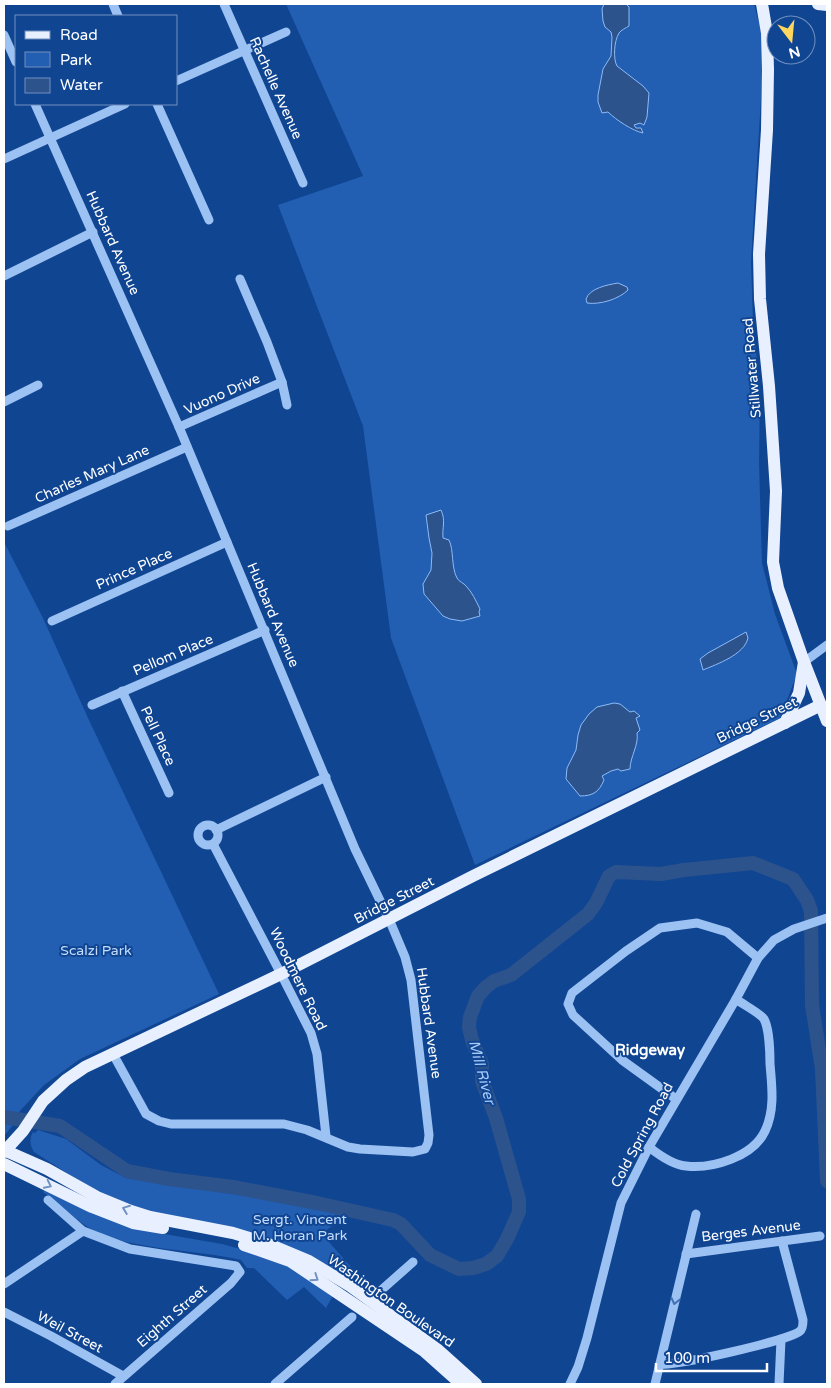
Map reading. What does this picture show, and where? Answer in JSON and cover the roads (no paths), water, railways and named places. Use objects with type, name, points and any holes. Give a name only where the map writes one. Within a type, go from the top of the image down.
[{"type":"main road","name":"Stillwater Road","points":[[762,4],[767,33],[768,70],[767,130],[759,254],[760,299],[769,386],[776,491],[773,562],[778,588],[827,721]]},
{"type":"main road","points":[[818,4],[827,5]]},
{"type":"main road","points":[[785,723],[799,694],[804,662]]},
{"type":"main road","name":"Bridge Street","points":[[4,1150],[23,1131],[43,1101],[66,1080],[86,1067],[281,974],[821,705]]},
{"type":"main road","name":"Washington Boulevard","points":[[4,1150],[47,1169],[97,1197],[131,1211],[150,1217],[233,1233],[266,1243],[309,1261],[350,1286],[437,1349],[476,1384]]},
{"type":"main road","name":"Washington Boulevard","points":[[4,1164],[92,1207],[133,1223],[222,1239],[250,1246],[290,1262],[424,1351],[461,1384]]},
{"type":"street","name":"Rachelle Avenue","points":[[224,4],[303,183]]},
{"type":"street","points":[[178,80],[286,32]]},
{"type":"street","points":[[4,34],[15,60]]},
{"type":"street","name":"Hubbard Avenue","points":[[35,105],[179,427],[355,849],[390,919],[406,957],[411,980],[429,1135],[427,1146],[422,1150],[413,1152],[360,1149],[348,1147],[326,1136]]},
{"type":"street","points":[[4,159],[122,105]]},
{"type":"street","points":[[157,105],[209,220]]},
{"type":"street","points":[[4,276],[93,232]]},
{"type":"street","points":[[240,279],[282,382]]},
{"type":"street","name":"Vuono Drive","points":[[179,427],[282,382],[287,406]]},
{"type":"street","points":[[4,402],[38,385]]},
{"type":"street","name":"Charles Mary Lane","points":[[8,526],[187,447]]},
{"type":"street","name":"Prince Place","points":[[52,621],[227,542]]},
{"type":"street","name":"Pellom Place","points":[[92,705],[265,630]]},
{"type":"street","points":[[804,662],[827,645]]},
{"type":"street","name":"Pell Place","points":[[122,691],[169,793]]},
{"type":"street","name":"Woodmere Road","points":[[326,777],[216,830],[211,826],[204,826],[197,834],[202,844],[208,846],[212,844],[311,1033],[317,1054],[326,1136]]},
{"type":"street","points":[[212,844],[218,838],[216,830]]},
{"type":"street","name":"Cold Spring Road","points":[[570,1384],[578,1367],[587,1338],[621,1203],[649,1147],[758,958],[774,940],[794,929],[824,919]]},
{"type":"street","points":[[676,1099],[622,1060],[573,1014],[568,1004],[572,993],[626,951],[660,928],[697,923],[727,932],[758,958]]},
{"type":"street","points":[[649,1147],[663,1158],[684,1166],[712,1165],[733,1159],[749,1150],[765,1133],[773,1108],[769,1040],[764,1019],[736,999]]},
{"type":"street","points":[[113,1054],[146,1114],[159,1122],[171,1124],[284,1124],[326,1136]]},
{"type":"street","points":[[4,1284],[83,1231],[48,1200]]},
{"type":"street","points":[[656,1384],[696,1214]]},
{"type":"street","name":"Eighth Street","points":[[83,1231],[130,1249],[236,1266],[240,1272],[232,1283],[115,1384]]},
{"type":"street","name":"Berges Avenue","points":[[686,1254],[820,1236]]},
{"type":"street","points":[[661,1364],[669,1365],[700,1359],[781,1340],[800,1332],[803,1325],[782,1241]]},
{"type":"street","points":[[369,1301],[413,1262]]},
{"type":"street","name":"Weil Street","points":[[4,1312],[52,1336],[123,1376]]},
{"type":"street","points":[[274,1384],[352,1317]]},
{"type":"street","points":[[779,1384],[781,1340]]},
{"type":"water","points":[[604,4],[626,4],[629,7],[629,26],[617,36],[615,59],[617,66],[649,93],[647,117],[644,125],[640,123],[634,125],[636,128],[641,128],[643,133],[625,125],[608,112],[602,113],[598,102],[603,69],[611,56],[612,37],[611,32],[605,27],[603,21],[602,9]]},
{"type":"water","points":[[618,283],[627,287],[628,290],[609,301],[587,303],[586,299],[591,292],[604,286]]},
{"type":"water","points":[[441,510],[444,521],[443,538],[449,540],[451,544],[455,574],[470,591],[480,609],[480,616],[462,621],[443,616],[424,594],[423,584],[431,570],[432,553],[426,515]]},
{"type":"water","points":[[746,632],[748,638],[736,654],[703,670],[700,659]]},
{"type":"water","points":[[614,703],[620,704],[630,712],[634,711],[640,716],[636,718],[640,730],[637,733],[637,742],[630,769],[611,771],[602,776],[604,780],[600,788],[589,795],[580,796],[566,779],[567,768],[576,750],[581,725],[597,707]]},
{"type":"waterway","name":"Mill River","points":[[4,1117],[60,1126],[127,1171],[169,1179],[233,1187],[393,1220],[401,1224],[430,1255],[459,1269],[473,1268],[486,1264],[497,1256],[507,1239],[519,1212],[519,1199],[496,1118],[482,1081],[482,1064],[469,1027],[470,1017],[478,996],[494,981],[511,975],[588,914],[596,903],[609,876],[616,872],[661,874],[753,863],[793,879],[807,900],[811,911],[812,1005],[822,1069],[827,1181]]},
{"type":"district","name":"Ridgeway","points":[[650,1050]]},
{"type":"park label","name":"Scalzi Park","points":[[96,950]]},
{"type":"park label","name":"Sergt. Vincent M. Horan Park","points":[[300,1228]]}]
